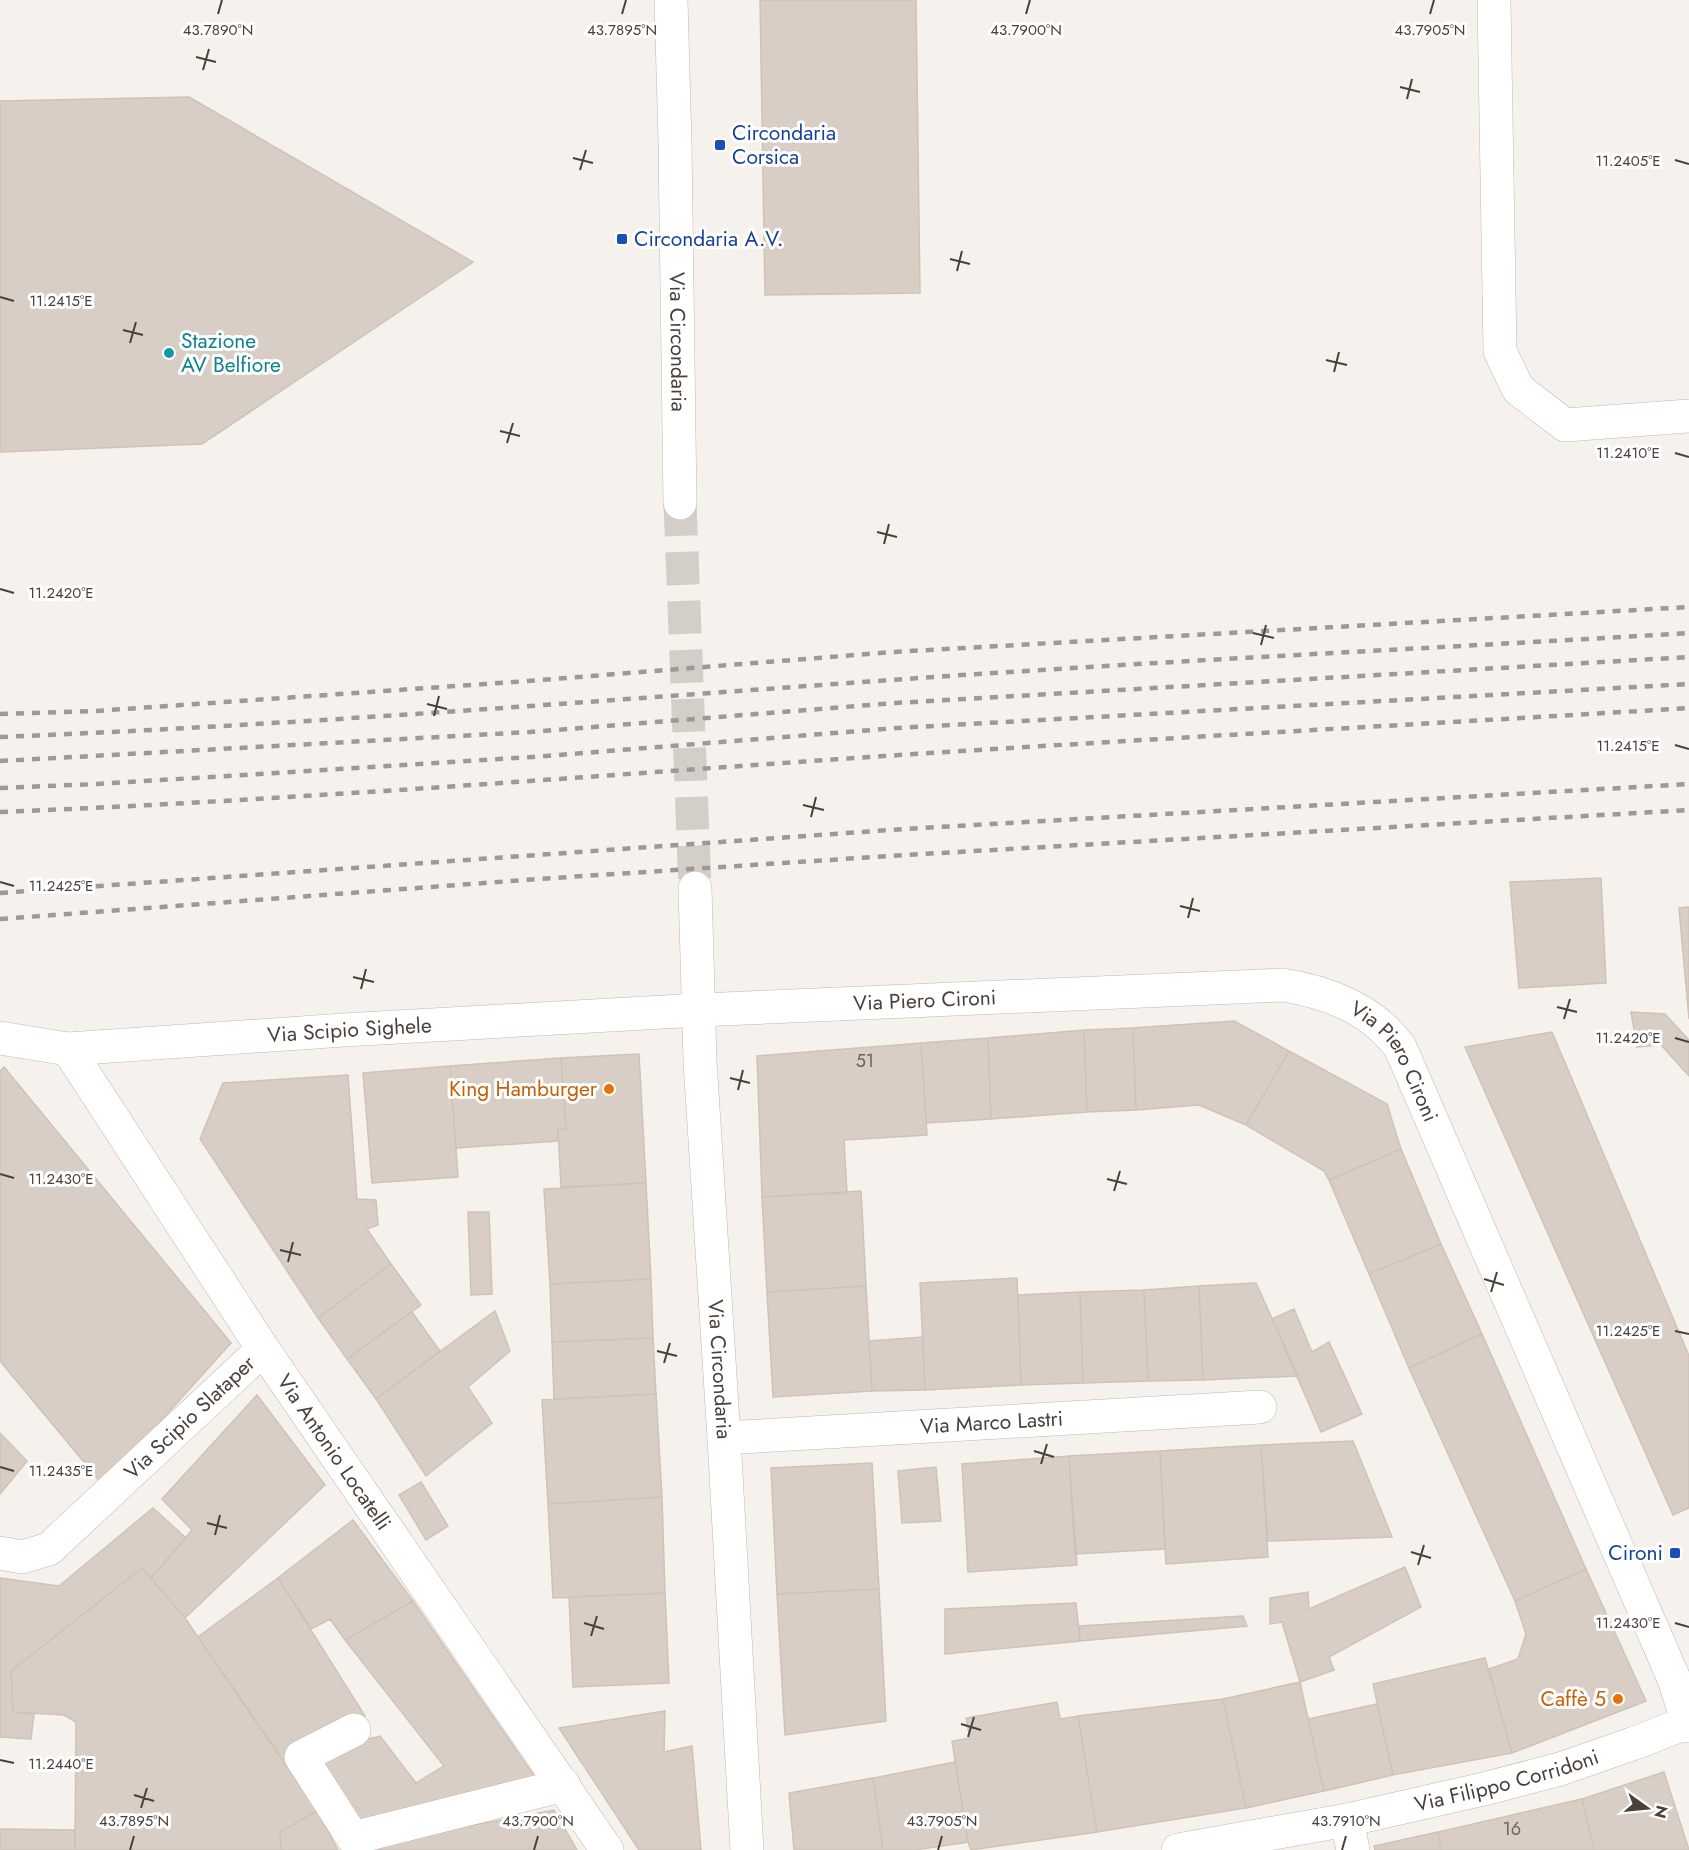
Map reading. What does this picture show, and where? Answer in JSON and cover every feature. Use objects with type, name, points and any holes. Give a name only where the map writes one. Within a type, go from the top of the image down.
[{"type":"street","name":"Via Circondaria","points":[[670,0],[680,503]]},
{"type":"street","points":[[1494,0],[1500,351],[1518,389],[1565,425],[1689,416]]},
{"type":"street","name":"Via Circondaria","points":[[695,888],[700,1061],[747,1850]]},
{"type":"street","name":"Via Piero Cironi","points":[[699,1010],[1283,985],[1320,993],[1375,1020],[1389,1032],[1400,1047],[1674,1678],[1689,1723]]},
{"type":"street","name":"Via Scipio Sighele","points":[[0,1038],[68,1049],[699,1010]]},
{"type":"street","name":"Via Antonio Locatelli","points":[[68,1049],[263,1349],[608,1850]]},
{"type":"street","name":"Via Scipio Slataper","points":[[0,1553],[22,1557],[49,1549],[263,1349]]},
{"type":"street","name":"Via Marco Lastri","points":[[724,1438],[1260,1407]]},
{"type":"street","name":"Via Filippo Corridoni","points":[[1178,1850],[1350,1835],[1484,1789],[1560,1768],[1689,1723]]},
{"type":"street","points":[[354,1730],[301,1757],[353,1838],[564,1785]]},
{"type":"building","points":[[760,0],[916,0],[920,293],[765,295]]},
{"type":"building","name":"Stazione AV Belfiore","points":[[189,97],[473,262],[202,444],[0,452],[0,101]]},
{"type":"building","points":[[1601,878],[1606,983],[1519,988],[1510,882]]},
{"type":"building","points":[[1689,907],[1689,1019],[1679,908]]},
{"type":"building","points":[[1631,1012],[1665,1014],[1689,1040],[1689,1076],[1661,1045],[1637,1047]]},
{"type":"building","points":[[1234,1021],[1289,1051],[1246,1125],[1199,1105],[1136,1110],[1133,1028]]},
{"type":"building","points":[[1133,1028],[1136,1110],[1087,1112],[1084,1030]]},
{"type":"building","points":[[1084,1030],[1087,1112],[991,1119],[988,1038]]},
{"type":"building","points":[[1552,1032],[1689,1356],[1689,1508],[1673,1515],[1465,1047]]},
{"type":"building","points":[[988,1038],[991,1119],[926,1123],[921,1043]]},
{"type":"building","points":[[921,1043],[927,1135],[844,1140],[847,1193],[762,1197],[757,1056]]},
{"type":"building","points":[[1289,1051],[1387,1104],[1401,1149],[1329,1180],[1324,1171],[1246,1125]]},
{"type":"building","points":[[639,1054],[646,1183],[561,1187],[558,1129],[566,1129],[561,1058]]},
{"type":"building","points":[[561,1058],[566,1129],[558,1129],[558,1141],[456,1148],[450,1066]]},
{"type":"building","points":[[450,1066],[458,1177],[372,1183],[363,1073]]},
{"type":"building","points":[[4,1067],[231,1343],[103,1485],[0,1361],[0,1071]]},
{"type":"building","points":[[348,1075],[357,1199],[376,1200],[378,1225],[367,1229],[391,1264],[318,1318],[200,1139],[223,1083]]},
{"type":"building","points":[[1401,1149],[1441,1244],[1369,1274],[1329,1180]]},
{"type":"building","points":[[646,1183],[651,1279],[550,1284],[544,1189]]},
{"type":"building","points":[[861,1191],[866,1286],[767,1292],[762,1197]]},
{"type":"building","points":[[468,1212],[489,1212],[492,1294],[471,1295]]},
{"type":"building","points":[[1441,1244],[1482,1334],[1409,1368],[1369,1274]]},
{"type":"building","points":[[391,1264],[421,1305],[347,1359],[318,1318]]},
{"type":"building","points":[[1017,1278],[1021,1385],[925,1390],[920,1283]]},
{"type":"building","points":[[651,1279],[653,1338],[552,1342],[550,1284]]},
{"type":"building","points":[[1256,1283],[1298,1376],[1203,1380],[1199,1286]]},
{"type":"building","points":[[866,1286],[872,1391],[773,1397],[767,1292]]},
{"type":"building","points":[[1199,1286],[1203,1380],[1148,1381],[1144,1290]]},
{"type":"building","points":[[1144,1290],[1148,1381],[1083,1383],[1080,1292]]},
{"type":"building","points":[[1080,1292],[1083,1383],[1021,1385],[1018,1295]]},
{"type":"building","points":[[1294,1309],[1312,1352],[1329,1342],[1362,1414],[1321,1432],[1272,1319]]},
{"type":"building","points":[[495,1311],[510,1351],[468,1387],[492,1423],[426,1476],[376,1399]]},
{"type":"building","points":[[412,1312],[440,1351],[376,1399],[347,1359]]},
{"type":"building","points":[[1482,1334],[1586,1569],[1515,1601],[1409,1368]]},
{"type":"building","points":[[923,1337],[925,1390],[872,1391],[869,1341]]},
{"type":"building","points":[[653,1338],[656,1394],[554,1399],[552,1342]]},
{"type":"building","points":[[656,1394],[662,1497],[548,1504],[542,1400]]},
{"type":"building","points":[[257,1395],[325,1485],[185,1618],[151,1578],[192,1530],[162,1499]]},
{"type":"building","points":[[0,1433],[27,1461],[0,1494]]},
{"type":"building","points":[[1353,1441],[1392,1537],[1268,1541],[1261,1445]]},
{"type":"building","points":[[1261,1445],[1268,1557],[1166,1564],[1160,1451]]},
{"type":"building","points":[[1160,1451],[1165,1549],[1075,1554],[1069,1456]]},
{"type":"building","points":[[1069,1456],[1077,1565],[968,1572],[962,1464]]},
{"type":"building","points":[[872,1463],[879,1589],[777,1594],[771,1468]]},
{"type":"building","points":[[936,1467],[941,1521],[902,1523],[898,1471]]},
{"type":"building","points":[[421,1482],[448,1526],[426,1540],[399,1495]]},
{"type":"building","points":[[662,1497],[665,1593],[553,1598],[548,1504]]},
{"type":"building","points":[[153,1508],[186,1538],[151,1578],[142,1568],[11,1671],[13,1712],[34,1714],[31,1739],[0,1737],[0,1578],[59,1586]]},
{"type":"building","points":[[353,1520],[413,1601],[345,1640],[330,1619],[311,1629],[278,1578]]},
{"type":"building","points":[[1405,1567],[1421,1607],[1329,1657],[1334,1670],[1300,1682],[1282,1622],[1270,1624],[1270,1598],[1308,1592],[1309,1609]]},
{"type":"building","points":[[142,1568],[185,1618],[317,1811],[280,1832],[281,1850],[75,1850],[76,1722],[64,1715],[13,1712],[11,1671]]},
{"type":"building","points":[[1586,1569],[1646,1701],[1512,1753],[1489,1669],[1518,1659],[1526,1634],[1515,1601]]},
{"type":"building","points":[[278,1578],[365,1716],[283,1760],[198,1637]]},
{"type":"building","points":[[879,1589],[886,1721],[785,1735],[777,1594]]},
{"type":"building","points":[[665,1593],[669,1683],[573,1687],[569,1597]]},
{"type":"building","points":[[413,1601],[539,1783],[361,1825],[317,1752],[380,1736],[416,1783],[444,1766],[345,1640]]},
{"type":"building","points":[[1076,1603],[1080,1641],[945,1654],[945,1609]]},
{"type":"building","points":[[1243,1616],[1247,1626],[1080,1641],[1079,1626]]},
{"type":"building","points":[[1485,1658],[1512,1753],[1393,1775],[1373,1684]]},
{"type":"building","points":[[1300,1682],[1324,1791],[1246,1808],[1223,1699]]},
{"type":"building","points":[[1223,1699],[1246,1808],[1097,1832],[1078,1716]]},
{"type":"building","points":[[1057,1702],[1060,1719],[1078,1716],[1097,1832],[971,1850],[952,1741],[970,1738],[966,1718]]},
{"type":"building","points":[[1377,1704],[1393,1775],[1324,1791],[1308,1719]]},
{"type":"building","points":[[665,1711],[664,1752],[692,1746],[701,1850],[639,1850],[559,1728]]},
{"type":"building","points":[[955,1762],[968,1842],[915,1850],[883,1850],[873,1778]]},
{"type":"building","points":[[1664,1772],[1689,1850],[1594,1850],[1582,1799]]},
{"type":"building","points":[[873,1778],[883,1850],[794,1850],[789,1793]]},
{"type":"building","points":[[1582,1799],[1594,1850],[1441,1850],[1438,1832]]},
{"type":"building","points":[[554,1810],[577,1850],[340,1850]]},
{"type":"building","points":[[317,1811],[338,1850],[281,1850],[280,1832]]},
{"type":"building","points":[[0,1829],[74,1830],[75,1850],[0,1850]]},
{"type":"building","points":[[1438,1832],[1441,1850],[1375,1850],[1374,1846]]},
{"type":"tunnel","points":[[680,503],[695,888]]},
{"type":"railway","points":[[0,714],[95,711],[528,681],[893,652],[1689,607]]},
{"type":"railway","points":[[0,737],[334,719],[1090,667],[1689,633]]},
{"type":"railway","points":[[0,761],[530,732],[895,703],[1689,657]]},
{"type":"railway","points":[[0,788],[533,757],[897,728],[1689,684]]},
{"type":"railway","points":[[0,812],[338,794],[900,755],[1689,708]]},
{"type":"railway","points":[[0,893],[904,829],[1689,784]]},
{"type":"railway","points":[[0,919],[538,879],[905,855],[1689,810]]},
{"type":"place","name":"Circondaria Corsica","points":[[720,145]]},
{"type":"place","name":"Circondaria A.V.","points":[[622,239]]},
{"type":"place","name":"Stazione AV Belfiore","points":[[169,353]]},
{"type":"place","name":"King Hamburger","points":[[609,1089]]},
{"type":"place","name":"Cironi","points":[[1675,1553]]},
{"type":"place","name":"Caffè 5","points":[[1618,1699]]}]
